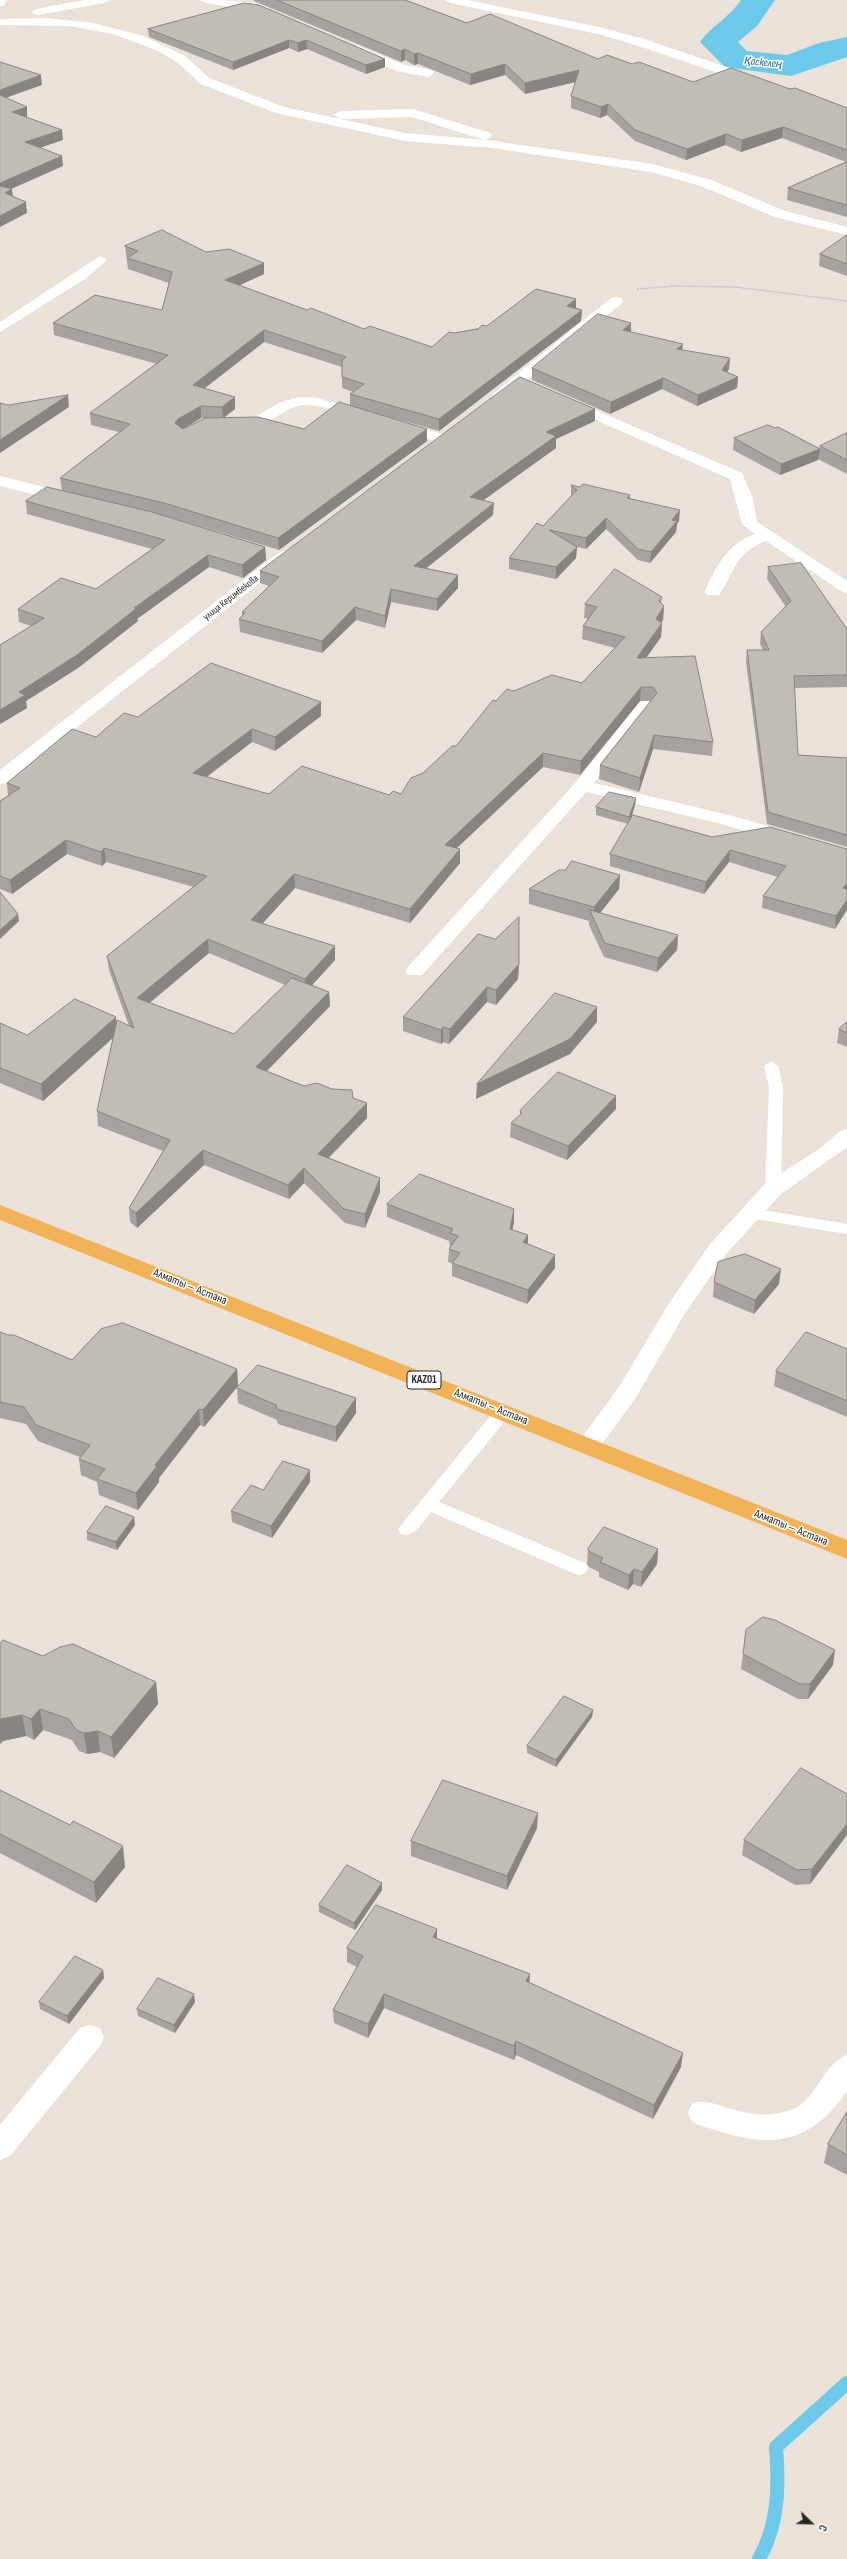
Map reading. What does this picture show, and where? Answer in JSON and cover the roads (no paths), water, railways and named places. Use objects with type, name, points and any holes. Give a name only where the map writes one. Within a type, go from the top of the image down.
[{"type":"highway","name":"Алматы — Астана","points":[[0,1212],[847,1550]]},
{"type":"street","points":[[0,15],[57,9],[104,0]]},
{"type":"street","points":[[206,0],[263,9],[276,13]]},
{"type":"street","points":[[451,0],[572,24],[619,37],[762,83]]},
{"type":"street","points":[[0,22],[76,24],[142,40],[182,59],[195,75],[205,81],[280,110],[405,137],[493,144],[652,168],[678,174],[780,214],[847,231]]},
{"type":"street","points":[[350,46],[400,68],[428,73]]},
{"type":"street","points":[[313,118],[413,113],[507,142]]},
{"type":"street","points":[[493,144],[507,142],[539,142]]},
{"type":"street","points":[[0,328],[80,276],[100,260]]},
{"type":"street","points":[[488,404],[526,385],[616,301]]},
{"type":"street","points":[[555,397],[737,476],[745,499],[750,524],[847,588]]},
{"type":"street","points":[[221,424],[250,426],[291,403],[302,401],[378,420],[446,434],[422,452]]},
{"type":"street","points":[[0,481],[81,501]]},
{"type":"street","points":[[713,592],[719,576],[734,552],[754,540],[768,535]]},
{"type":"street","name":"улица Керимбекова","points":[[0,780],[134,670],[174,642],[288,554],[260,551]]},
{"type":"street","points":[[414,971],[582,786],[646,706]]},
{"type":"street","points":[[582,786],[723,819],[847,855]]},
{"type":"street","points":[[588,1446],[627,1393],[676,1310],[718,1248],[773,1189],[828,1152],[847,1136]]},
{"type":"street","points":[[0,2146],[90,2037]]},
{"type":"street","points":[[702,2114],[724,2121],[774,2128],[804,2118],[829,2094],[847,2068]]},
{"type":"lane","points":[[771,1066],[776,1087],[773,1189]]},
{"type":"lane","points":[[750,1213],[847,1229]]},
{"type":"lane","points":[[407,1529],[502,1412]]},
{"type":"lane","points":[[428,1504],[579,1568]]},
{"type":"waterway","name":"Қаскелең","points":[[758,0],[745,19],[717,42],[737,60],[791,66],[831,50],[847,47]]},
{"type":"waterway","points":[[759,2559],[771,2532],[774,2518],[777,2491],[776,2447],[847,2383]]}]
